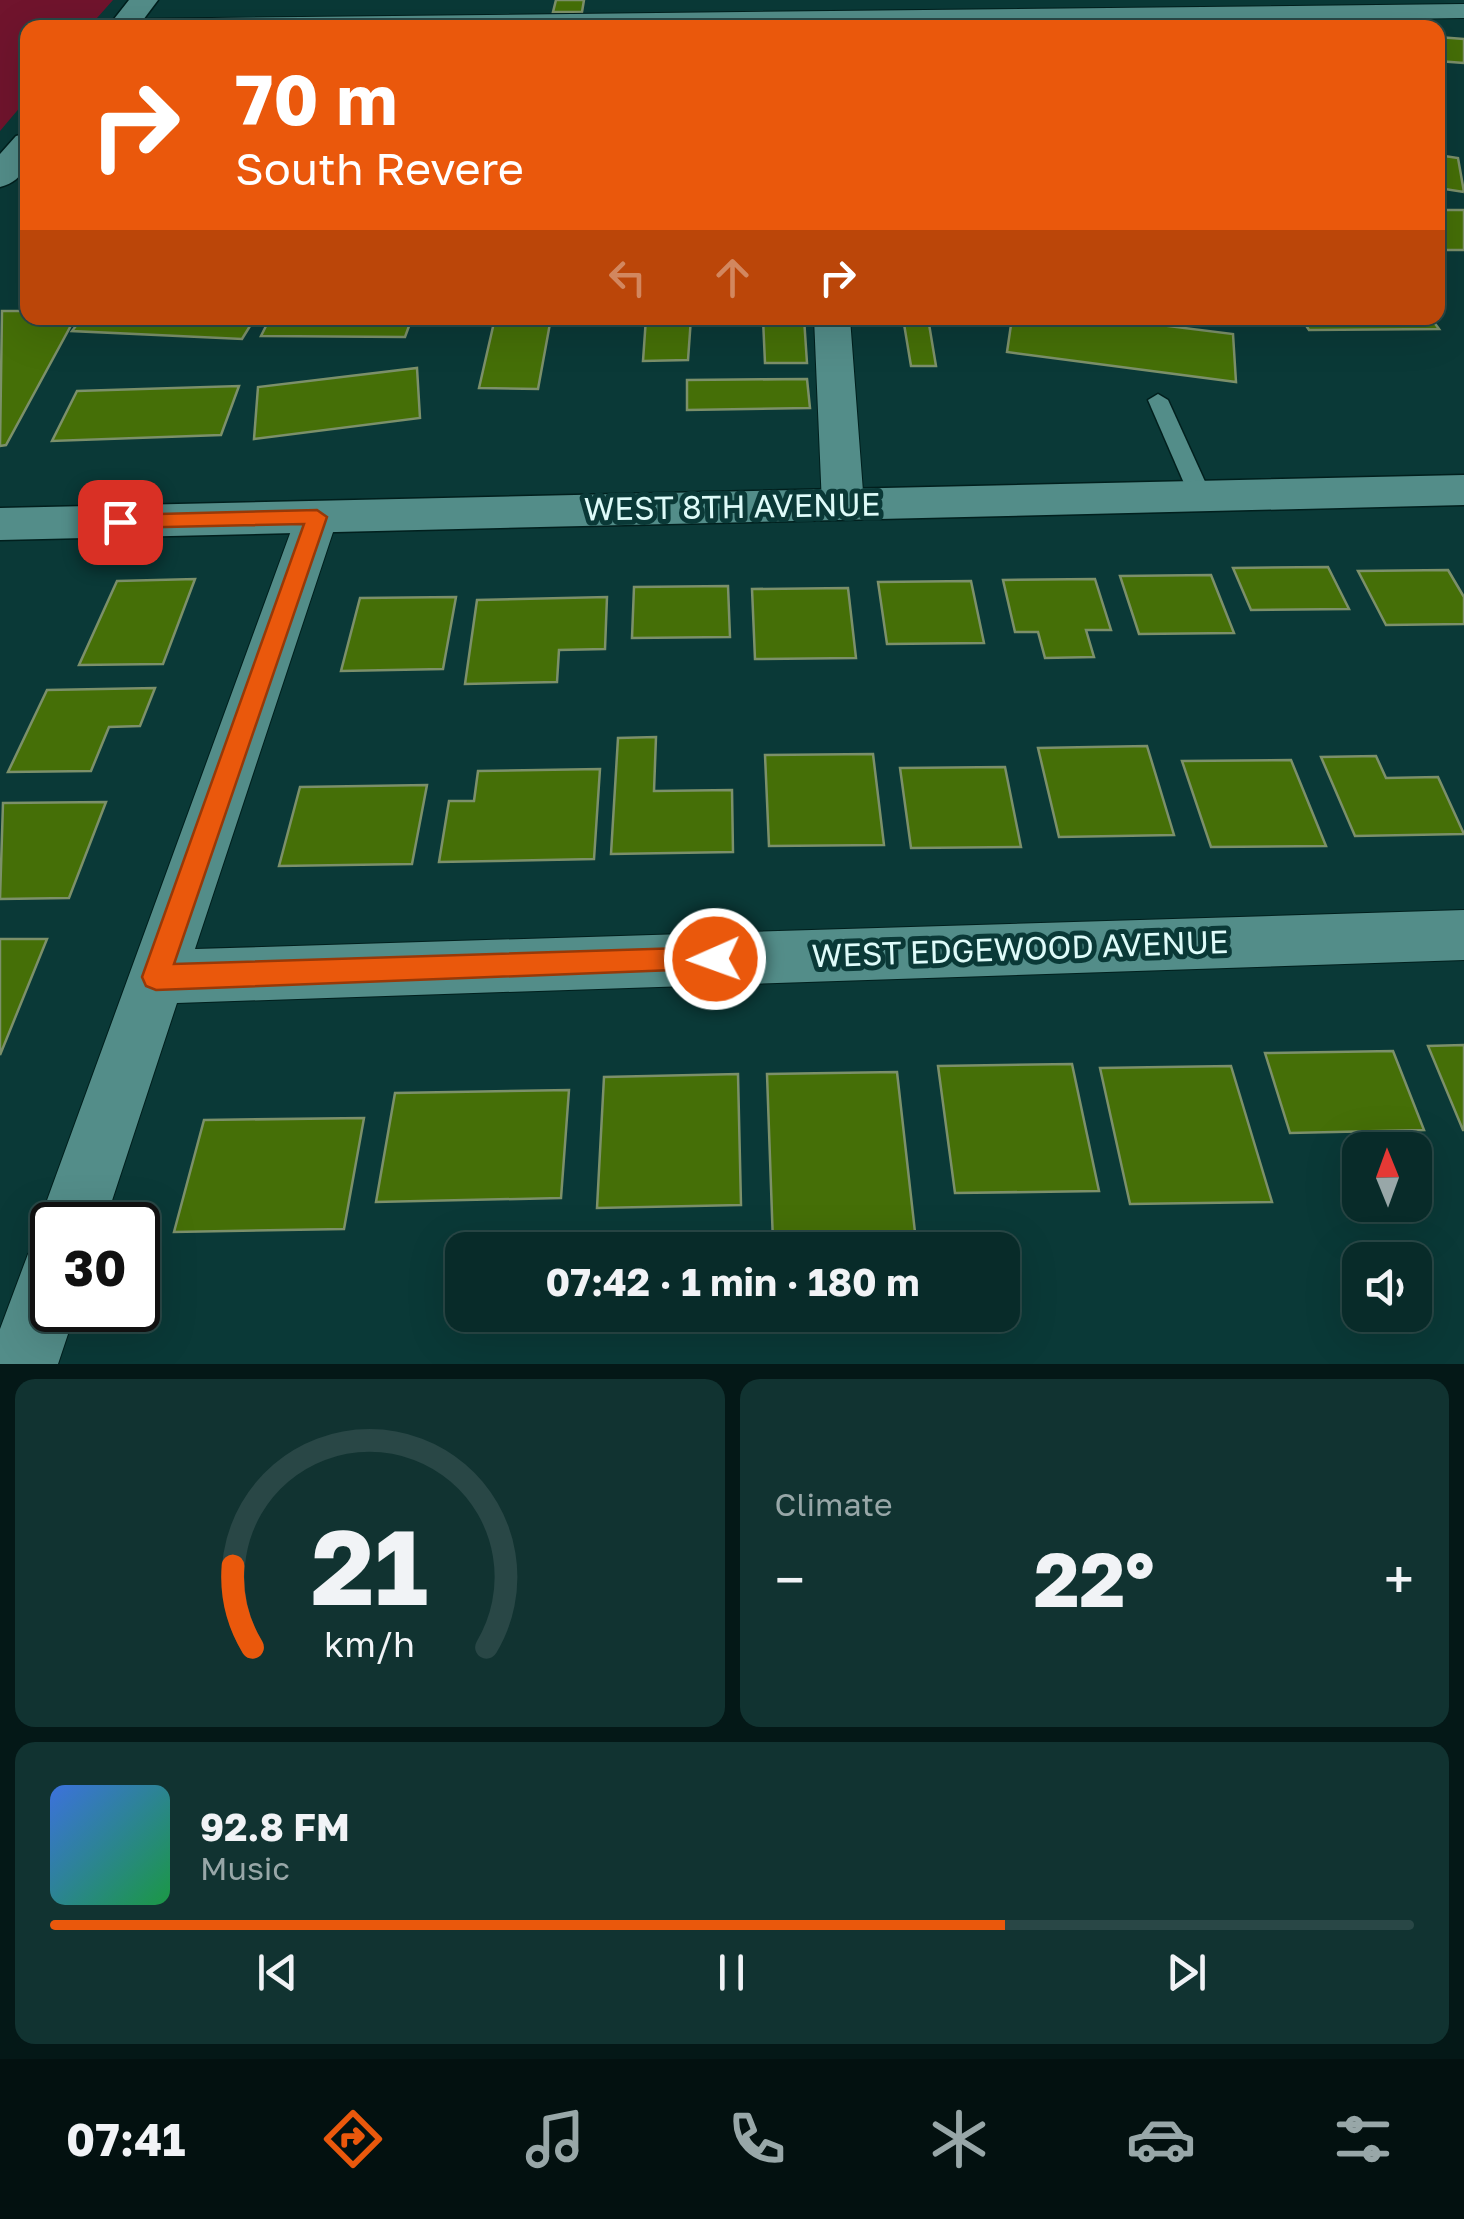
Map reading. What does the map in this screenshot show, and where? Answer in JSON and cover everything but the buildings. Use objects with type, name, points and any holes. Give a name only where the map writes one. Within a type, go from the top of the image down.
[{"type":"street","points":[[127,20],[144,0]]},
{"type":"street","points":[[748,20],[1464,12]]},
{"type":"street","points":[[0,176],[20,152]]},
{"type":"street","points":[[832,325],[843,505]]},
{"type":"street","name":"WEST 8TH AVENUE","points":[[0,524],[1464,490]]},
{"type":"street","points":[[79,1202],[317,517]]},
{"type":"street","name":"WEST EDGEWOOD AVENUE","points":[[156,977],[1464,935]]},
{"type":"street","points":[[23,1364],[34,1332]]},
{"type":"lane","points":[[1158,400],[1201,496]]},
{"type":"shaded area","points":[[0,0],[113,0],[95,20],[20,20],[20,107],[0,131]]},
{"type":"route","points":[[120,522],[317,517],[156,977],[715,959]]}]
